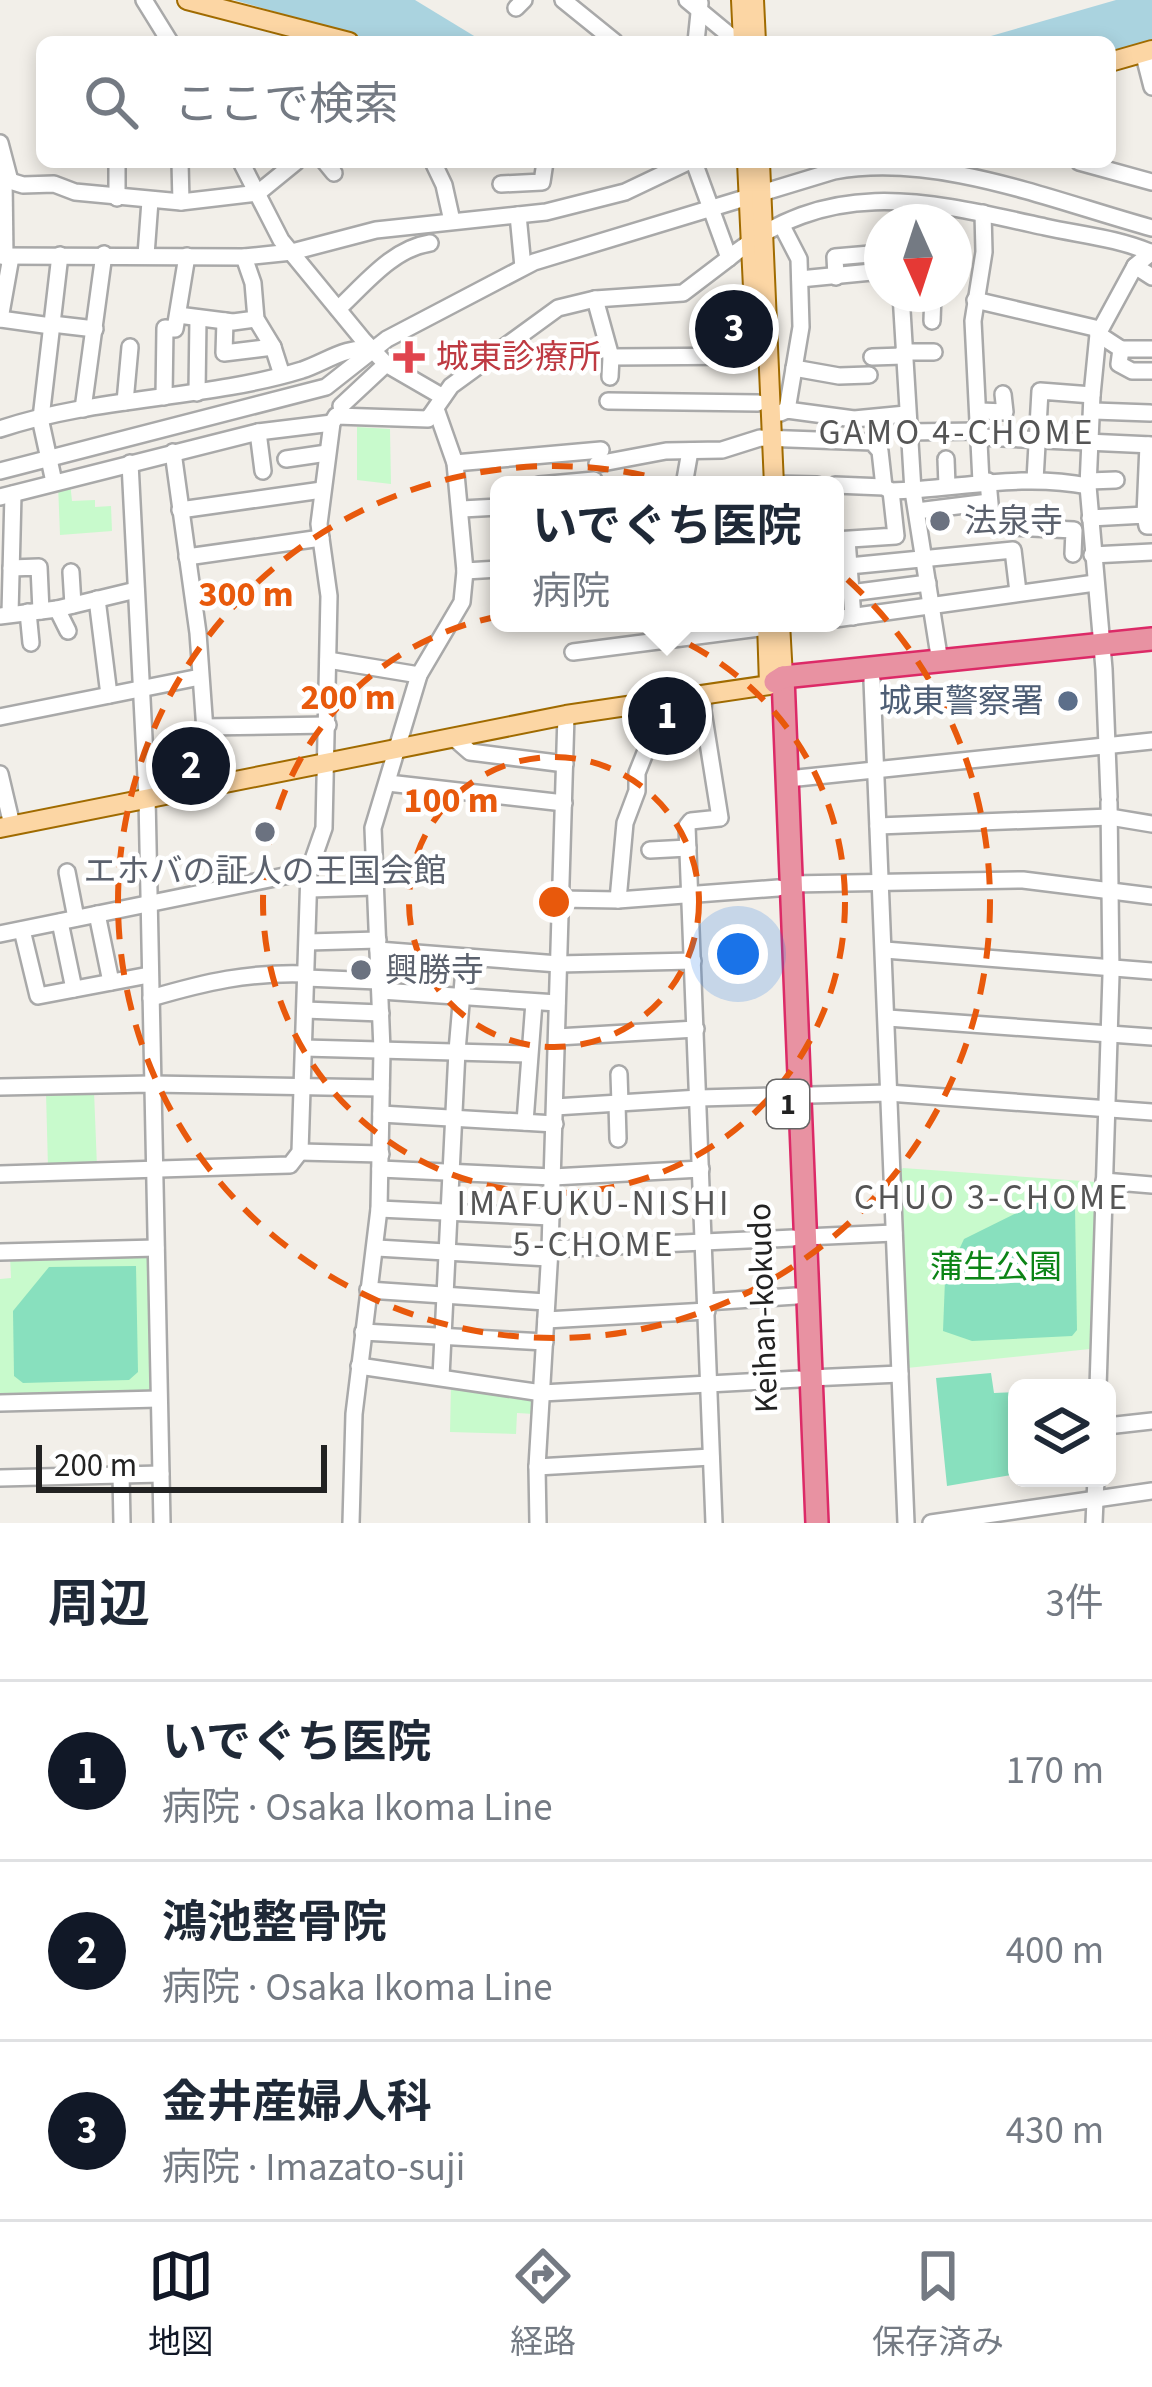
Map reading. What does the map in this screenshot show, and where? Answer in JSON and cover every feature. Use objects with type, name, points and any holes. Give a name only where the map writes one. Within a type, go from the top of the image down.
[{"type":"highway","points":[[779,684],[872,680],[1102,650],[1152,639]]},
{"type":"highway","points":[[779,684],[940,662],[1152,650]]},
{"type":"highway","name":"Keihan-kokudo","points":[[779,684],[788,779],[784,886]]},
{"type":"highway","name":"Keihan-kokudo","points":[[779,684],[805,1378],[804,1523]]},
{"type":"highway","name":"Keihan-kokudo","points":[[799,1238],[796,1296],[817,1523]]},
{"type":"main road","points":[[187,0],[327,36]]},
{"type":"main road","points":[[738,36],[741,0]]},
{"type":"main road","points":[[754,0],[755,36]]},
{"type":"main road","points":[[1116,60],[1148,51]]},
{"type":"main road","points":[[748,168],[755,194]]},
{"type":"main road","points":[[759,168],[755,194],[762,363],[772,409],[762,476]]},
{"type":"main road","points":[[766,438],[772,476]]},
{"type":"main road","points":[[6,826],[566,715],[779,684],[775,632]]},
{"type":"street","points":[[144,0],[166,36]]},
{"type":"street","points":[[696,3],[733,36]]},
{"type":"street","points":[[696,3],[697,36]]},
{"type":"street","points":[[560,4],[604,36]]},
{"type":"street","points":[[1148,51],[1152,87]]},
{"type":"street","points":[[0,143],[5,257],[0,319],[94,329]]},
{"type":"street","points":[[117,168],[117,198]]},
{"type":"street","points":[[180,168],[181,202]]},
{"type":"street","points":[[244,168],[281,239],[372,350],[440,403],[462,509],[462,602],[419,675],[373,828],[382,1050],[381,1161],[377,1248],[359,1366],[351,1523]]},
{"type":"street","points":[[4,180],[54,184],[117,198],[181,202],[258,193],[289,168]]},
{"type":"street","points":[[436,168],[452,221]]},
{"type":"street","points":[[501,184],[542,182],[544,168]]},
{"type":"street","points":[[338,309],[377,271],[452,221],[518,215],[625,192],[678,168]]},
{"type":"street","points":[[693,168],[729,259]]},
{"type":"street","points":[[0,471],[326,387],[372,350],[432,313],[523,267],[832,168]]},
{"type":"street","points":[[910,168],[938,170],[1152,228]]},
{"type":"street","points":[[1105,168],[1152,182]]},
{"type":"street","points":[[146,255],[150,201]]},
{"type":"street","points":[[68,631],[35,611],[11,568],[6,495],[336,415],[420,422],[451,386],[558,308],[595,299],[683,293],[806,213],[840,202],[942,205],[1107,238],[1152,253],[1135,266],[1098,331],[1090,440],[1088,483],[1108,746],[1111,892],[1098,1379]]},
{"type":"street","points":[[983,213],[984,252],[975,300],[980,434],[992,526],[1073,530],[1072,554]]},
{"type":"street","points":[[518,215],[523,267]]},
{"type":"street","points":[[772,409],[794,370],[801,327],[799,259],[782,226]]},
{"type":"street","points":[[5,257],[244,257],[292,251],[376,230],[426,238]]},
{"type":"street","points":[[83,409],[104,254]]},
{"type":"street","points":[[54,482],[40,418],[60,255]]},
{"type":"street","points":[[836,277],[835,257],[864,255]]},
{"type":"street","points":[[177,322],[187,256]]},
{"type":"street","points":[[244,257],[253,283],[256,319],[282,374]]},
{"type":"street","points":[[1135,266],[1152,277]]},
{"type":"street","points":[[800,279],[864,273]]},
{"type":"street","points":[[595,299],[611,357],[610,377]]},
{"type":"street","points":[[975,300],[1098,331],[1121,349],[1152,349]]},
{"type":"street","points":[[902,312],[913,490],[940,662]]},
{"type":"street","points":[[932,312],[932,321]]},
{"type":"street","points":[[164,397],[166,328],[177,322],[222,330],[256,319]]},
{"type":"street","points":[[197,325],[197,393]]},
{"type":"street","points":[[222,330],[224,353],[273,347]]},
{"type":"street","points":[[124,403],[130,347]]},
{"type":"street","points":[[0,429],[83,409],[251,382],[357,347],[372,350]]},
{"type":"street","points":[[1121,349],[1119,364],[1132,371],[1152,371]]},
{"type":"street","points":[[248,352],[251,382]]},
{"type":"street","points":[[872,357],[934,352]]},
{"type":"street","points":[[611,357],[762,363],[839,376],[869,375]]},
{"type":"street","points":[[0,1174],[290,1165],[300,1152],[310,871],[324,828],[328,724],[329,596],[321,538],[322,490],[336,415],[386,364]]},
{"type":"street","points":[[326,387],[336,415]]},
{"type":"street","points":[[1035,480],[1040,391],[1150,412]]},
{"type":"street","points":[[980,411],[1005,412],[1003,394]]},
{"type":"street","points":[[608,401],[772,409],[854,419],[906,414]]},
{"type":"street","points":[[258,432],[263,471]]},
{"type":"street","points":[[907,432],[1150,445],[1148,520],[1090,518]]},
{"type":"street","points":[[455,463],[597,465],[722,450],[766,438],[872,442],[880,451],[896,536],[844,540]]},
{"type":"street","points":[[686,476],[690,451]]},
{"type":"street","points":[[172,452],[209,786]]},
{"type":"street","points":[[286,459],[327,453]]},
{"type":"street","points":[[946,459],[947,486]]},
{"type":"street","points":[[130,463],[147,797],[162,1523]]},
{"type":"street","points":[[565,476],[597,465]]},
{"type":"street","points":[[844,486],[913,490],[984,481],[1116,480]]},
{"type":"street","points":[[180,510],[322,490]]},
{"type":"street","points":[[917,511],[989,502]]},
{"type":"street","points":[[462,509],[490,507]]},
{"type":"street","points":[[1012,530],[1018,592]]},
{"type":"street","points":[[187,557],[321,538]]},
{"type":"street","points":[[844,550],[853,617]]},
{"type":"street","points":[[849,566],[1013,550]]},
{"type":"street","points":[[1092,555],[1152,552]]},
{"type":"street","points":[[11,568],[39,567],[32,643]]},
{"type":"street","points":[[465,571],[490,570]]},
{"type":"street","points":[[35,611],[71,572]]},
{"type":"street","points":[[844,618],[1095,583]]},
{"type":"street","points":[[850,592],[928,584]]},
{"type":"street","points":[[35,611],[136,590]]},
{"type":"street","points":[[98,599],[110,695]]},
{"type":"street","points":[[573,652],[717,632]]},
{"type":"street","points":[[328,660],[419,675]]},
{"type":"street","points":[[0,717],[200,677]]},
{"type":"street","points":[[872,680],[906,1523]]},
{"type":"street","points":[[704,694],[720,818],[691,821],[687,826],[714,1523]]},
{"type":"street","points":[[618,899],[625,823],[651,738],[650,711],[644,702]]},
{"type":"street","points":[[538,1523],[566,715]]},
{"type":"street","points":[[202,728],[328,724]]},
{"type":"street","points":[[454,738],[470,752],[566,764]]},
{"type":"street","points":[[788,779],[1152,741]]},
{"type":"street","points":[[0,774],[6,826]]},
{"type":"street","points":[[388,783],[564,803]]},
{"type":"street","points":[[878,826],[1110,805],[1152,824]]},
{"type":"street","points":[[650,850],[688,848]]},
{"type":"street","points":[[0,934],[310,871]]},
{"type":"street","points":[[67,872],[74,989]]},
{"type":"street","points":[[560,899],[882,881],[1023,880],[1152,896]]},
{"type":"street","points":[[310,890],[375,887]]},
{"type":"street","points":[[97,914],[111,982]]},
{"type":"street","points":[[22,930],[38,997],[149,975]]},
{"type":"street","points":[[308,942],[558,964],[693,961]]},
{"type":"street","points":[[885,950],[1152,971]]},
{"type":"street","points":[[441,1377],[465,957]]},
{"type":"street","points":[[151,998],[238,975],[306,976],[462,997],[557,1003]]},
{"type":"street","points":[[525,1122],[534,1002]]},
{"type":"street","points":[[305,1010],[381,1013]]},
{"type":"street","points":[[888,1018],[1152,1037]]},
{"type":"street","points":[[557,1037],[696,1029]]},
{"type":"street","points":[[304,1048],[530,1054]]},
{"type":"street","points":[[618,1139],[619,1074]]},
{"type":"street","points":[[0,1087],[381,1088]]},
{"type":"street","points":[[382,1114],[525,1122],[618,1104],[888,1093],[1152,1112]]},
{"type":"street","points":[[300,1152],[451,1173],[553,1177],[701,1169]]},
{"type":"street","points":[[1104,1181],[1152,1185]]},
{"type":"street","points":[[379,1209],[551,1217]]},
{"type":"street","points":[[377,1248],[550,1253],[704,1240],[894,1233]]},
{"type":"street","points":[[0,1252],[156,1248]]},
{"type":"street","points":[[368,1290],[546,1302]]},
{"type":"street","points":[[546,1320],[796,1296]]},
{"type":"street","points":[[363,1332],[545,1342]]},
{"type":"street","points":[[359,1366],[542,1393],[900,1374]]},
{"type":"street","points":[[0,1403],[158,1399]]},
{"type":"street","points":[[1116,1425],[1152,1421]]},
{"type":"street","points":[[537,1467],[711,1457]]},
{"type":"street","points":[[121,1474],[122,1523]]},
{"type":"street","points":[[0,1478],[161,1474]]},
{"type":"street","points":[[1094,1523],[1096,1487]]},
{"type":"street","points":[[931,1523],[1152,1491]]},
{"type":"green space","points":[[357,427],[390,429],[391,484],[357,480]]},
{"type":"green space","points":[[70,482],[72,501],[95,500],[95,507],[111,506],[112,531],[60,535],[58,484]]},
{"type":"green space","points":[[94,1091],[97,1167],[48,1168],[46,1093]]},
{"type":"green space","name":"蒲生公園","points":[[903,1168],[1096,1182],[1090,1349],[907,1368],[899,1172]]},
{"type":"green space","points":[[1039,1202],[1075,1207],[1077,1330],[1072,1336],[972,1341],[943,1331],[945,1280],[964,1239]]},
{"type":"green space","points":[[145,1252],[152,1259],[154,1389],[149,1395],[0,1399],[0,1279],[11,1278],[10,1256]]},
{"type":"green space","points":[[136,1266],[138,1372],[129,1380],[23,1383],[14,1376],[13,1311],[49,1267]]},
{"type":"green space","points":[[991,1373],[994,1393],[1008,1392],[1008,1476],[947,1486],[936,1378]]},
{"type":"green space","points":[[451,1382],[535,1399],[534,1414],[517,1413],[516,1434],[450,1432]]},
{"type":"water","points":[[234,0],[415,0],[474,36],[358,36]]},
{"type":"water","points":[[1116,0],[1152,0],[1152,41],[1116,51],[1116,36],[991,36]]},
{"type":"place","name":"金井産婦人科","points":[[734,329]]},
{"type":"place","name":"城東診療所","points":[[409,357]]},
{"type":"place","name":"法泉寺","points":[[940,521]]},
{"type":"place","name":"城東警察署","points":[[1068,701]]},
{"type":"place","name":"いでぐち医院","points":[[667,716]]},
{"type":"place","name":"鴻池整骨院","points":[[191,766]]},
{"type":"place","name":"エホバの証人の王国会館","points":[[265,832]]},
{"type":"place","name":"興勝寺","points":[[361,970]]},
{"type":"district","name":"GAMO 4-CHOME","points":[[957,432]]},
{"type":"district","name":"CHUO 3-CHOME","points":[[992,1197]]},
{"type":"district","name":"IMAFUKU-NISHI 5-CHOME","points":[[594,1224]]}]
